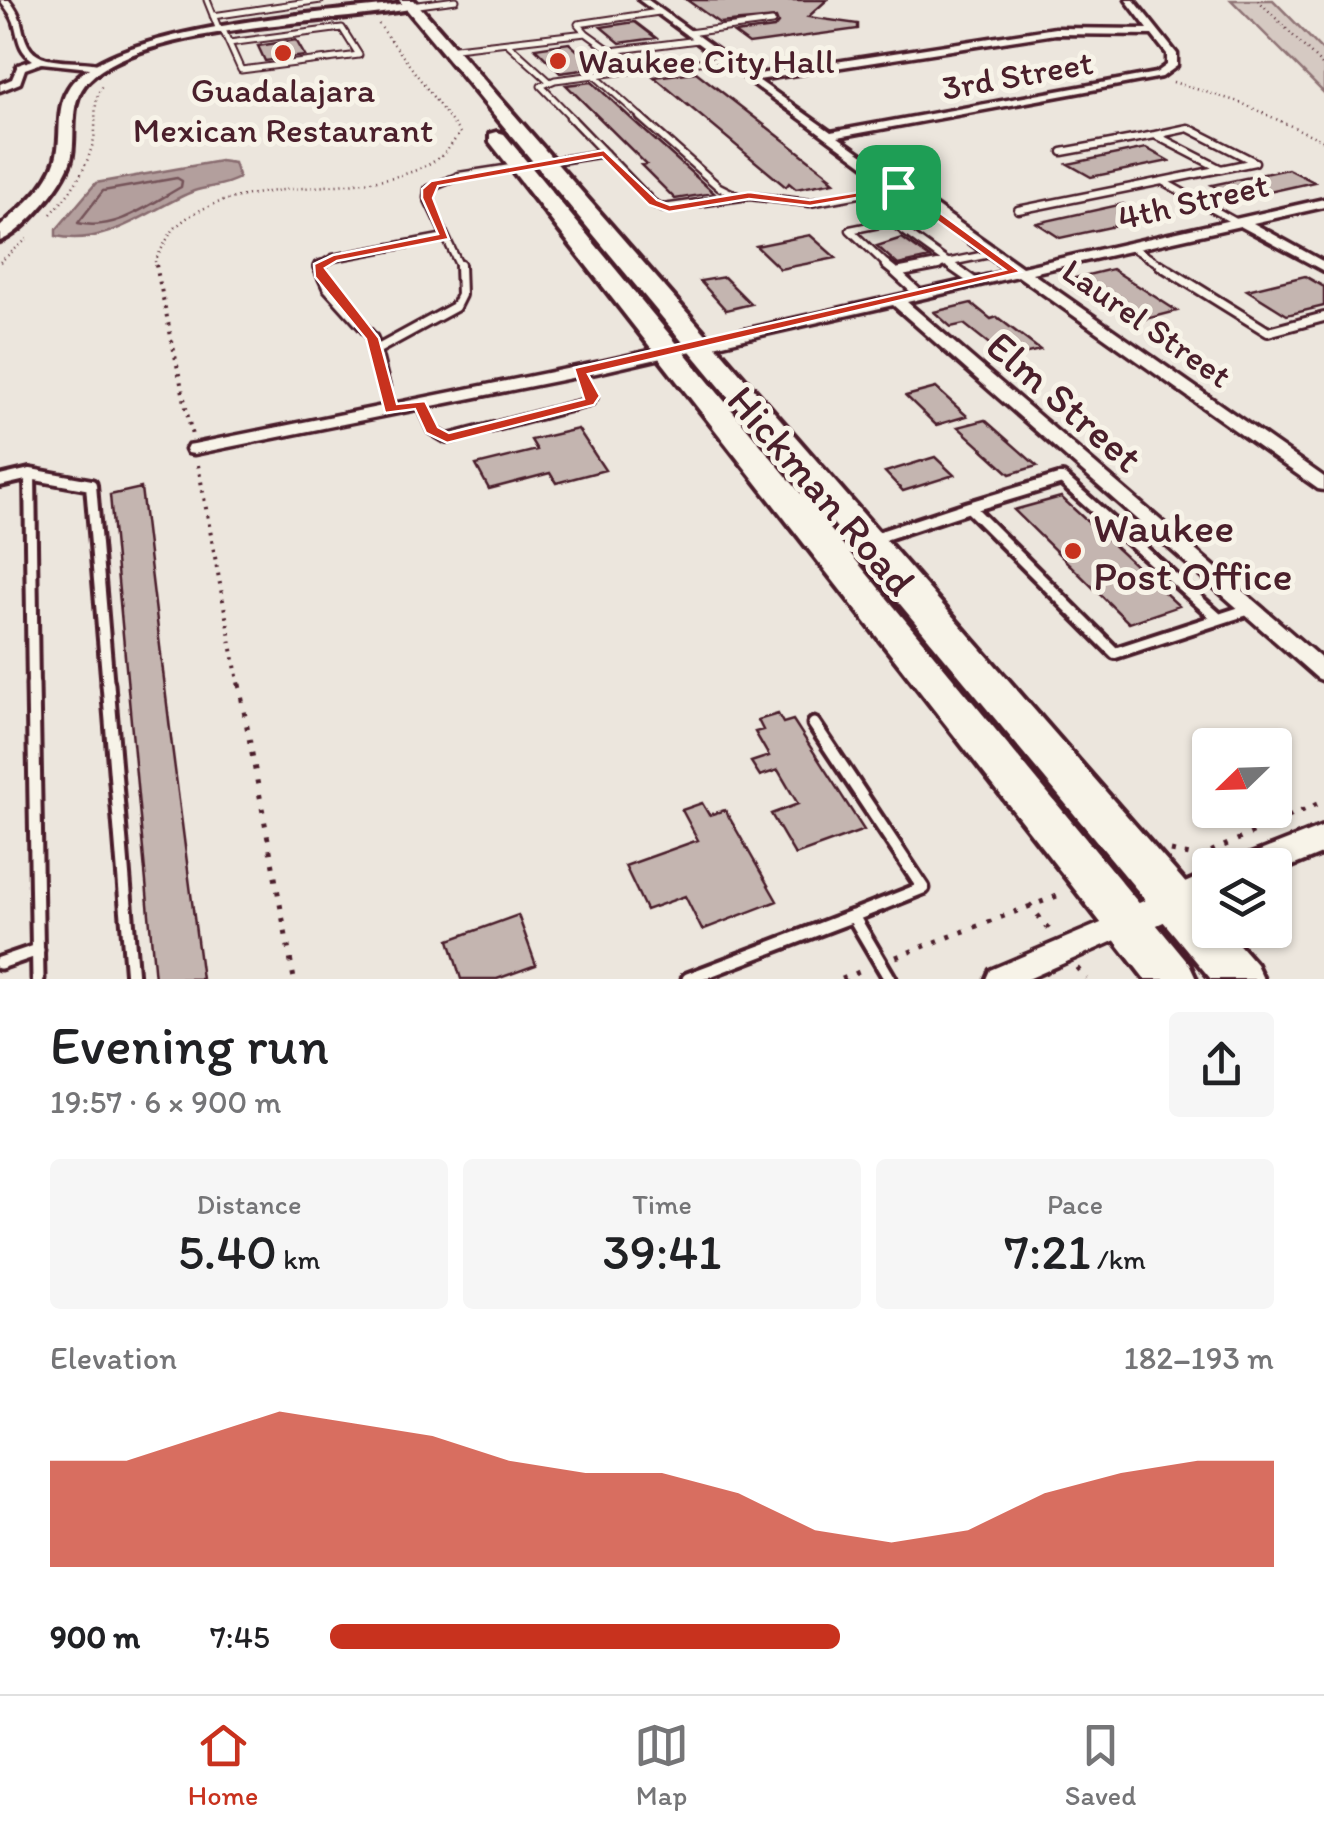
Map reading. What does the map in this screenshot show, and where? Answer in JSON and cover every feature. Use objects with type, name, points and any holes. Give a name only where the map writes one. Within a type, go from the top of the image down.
[{"type":"highway","name":"Hickman Road","points":[[399,4],[447,49],[532,165]]},
{"type":"highway","name":"Hickman Road","points":[[399,4],[681,348],[828,552],[1173,979]]},
{"type":"highway","name":"Hickman Road","points":[[681,348],[866,542],[1240,979]]},
{"type":"street","name":"Laurel Street","points":[[643,0],[1015,272],[1036,281],[1319,476]]},
{"type":"street","points":[[1130,0],[1155,32]]},
{"type":"street","points":[[3,2],[17,14],[24,49],[44,59],[100,66]]},
{"type":"street","points":[[0,236],[27,212],[62,165],[69,99],[75,87],[100,66],[158,43],[298,25],[399,4]]},
{"type":"street","points":[[749,78],[1056,31],[1155,32]]},
{"type":"street","name":"3rd Street","points":[[828,136],[1154,77],[1167,70],[1174,60],[1155,32]]},
{"type":"street","points":[[0,88],[16,81],[22,67],[44,59]]},
{"type":"street","name":"4th Street","points":[[194,449],[580,372],[1324,202]]},
{"type":"street","points":[[1238,222],[1324,267]]},
{"type":"street","name":"Elm Street","points":[[896,300],[1324,673]]},
{"type":"street","points":[[1292,852],[1324,839]]},
{"type":"street","points":[[999,979],[1192,894]]},
{"type":"lane","points":[[207,0],[241,70],[359,55],[342,28],[298,25],[280,0]]},
{"type":"lane","points":[[213,16],[321,0]]},
{"type":"lane","points":[[399,4],[456,0]]},
{"type":"lane","points":[[659,12],[578,24],[610,51],[772,22]]},
{"type":"lane","points":[[447,49],[586,33]]},
{"type":"lane","points":[[507,42],[549,82]]},
{"type":"lane","points":[[723,59],[549,82],[542,89],[653,203],[663,208],[740,196],[810,203],[898,187]]},
{"type":"lane","points":[[594,75],[719,186],[740,196]]},
{"type":"lane","points":[[1018,210],[1254,162],[1188,128],[1062,152]]},
{"type":"lane","points":[[1154,135],[1221,169]]},
{"type":"lane","points":[[378,349],[459,302],[462,272],[427,198],[428,189],[459,176],[604,153]]},
{"type":"lane","points":[[1162,181],[1238,222]]},
{"type":"lane","points":[[919,294],[849,233],[933,212]]},
{"type":"lane","points":[[890,222],[973,281]]},
{"type":"lane","points":[[390,410],[378,349],[318,267],[333,258],[445,236]]},
{"type":"lane","points":[[1130,246],[1268,332],[1324,317]]},
{"type":"lane","points":[[896,273],[990,254]]},
{"type":"lane","points":[[420,404],[432,430],[447,438],[589,402],[593,396],[580,372]]},
{"type":"lane","points":[[0,481],[30,474],[91,485],[132,979]]},
{"type":"lane","points":[[30,474],[38,979]]},
{"type":"lane","points":[[828,552],[1062,479],[1219,619]]},
{"type":"lane","points":[[969,508],[1115,653],[1250,609]]},
{"type":"lane","points":[[688,979],[923,888],[814,724]]},
{"type":"lane","points":[[853,916],[890,979]]},
{"type":"lane","points":[[0,963],[38,950]]},
{"type":"path","points":[[1258,0],[1324,67]]},
{"type":"path","points":[[45,221],[91,158],[98,124],[97,92],[112,76]]},
{"type":"path","points":[[1154,77],[1239,102],[1324,141]]},
{"type":"path","points":[[0,262],[31,234]]},
{"type":"path","points":[[842,979],[1029,904]]},
{"type":"shaded area","points":[[1231,0],[1273,0],[1324,52],[1324,93]]},
{"type":"water","points":[[220,161],[234,163],[239,178],[194,191],[111,231],[75,238],[56,236],[56,230],[96,183]]},
{"type":"building","points":[[687,0],[827,0],[808,17],[858,24],[858,29],[749,44],[734,33],[774,28],[776,18],[719,23]]},
{"type":"building","points":[[635,22],[656,38],[620,43],[601,27]]},
{"type":"building","name":"Guadalajara Mexican Restaurant","points":[[296,40],[305,56],[265,61],[258,46]]},
{"type":"building","points":[[569,43],[597,68],[560,73],[535,48]]},
{"type":"building","points":[[696,72],[834,182],[796,189],[789,183],[786,187],[654,77]]},
{"type":"building","points":[[592,82],[714,193],[675,199],[641,165],[646,164],[566,85]]},
{"type":"building","points":[[1146,148],[1169,161],[1091,177],[1068,164]]},
{"type":"building","points":[[1288,169],[1314,182],[1238,199],[1212,185]]},
{"type":"building","points":[[1123,204],[1148,219],[1060,238],[1037,223]]},
{"type":"building","points":[[810,235],[836,258],[780,269],[756,246]]},
{"type":"building","points":[[902,238],[930,258],[898,265],[877,246]]},
{"type":"building","points":[[1112,269],[1177,311],[1135,322],[1071,279]]},
{"type":"building","points":[[1305,276],[1324,287],[1324,306],[1287,315],[1247,290]]},
{"type":"building","points":[[724,277],[751,304],[726,310],[700,281]]},
{"type":"building","points":[[971,303],[991,319],[997,317],[1040,350],[1007,358],[964,324],[951,327],[934,312]]},
{"type":"building","points":[[936,388],[967,416],[936,425],[906,396]]},
{"type":"building","points":[[985,420],[1037,466],[1010,474],[958,427]]},
{"type":"building","points":[[578,429],[605,470],[556,483],[550,473],[489,489],[476,465],[537,450],[531,440]]},
{"type":"building","points":[[935,457],[954,475],[903,491],[885,472]]},
{"type":"building","points":[[141,488],[202,979],[155,979],[110,495]]},
{"type":"building","points":[[1061,497],[1090,524],[1097,522],[1114,537],[1107,539],[1179,606],[1129,623],[1014,510]]},
{"type":"building","points":[[778,714],[783,723],[793,720],[864,830],[795,855],[771,814],[798,804],[778,770],[760,776],[751,762],[769,756],[755,732],[763,730],[758,720]]},
{"type":"building","points":[[702,803],[709,815],[725,810],[777,901],[702,930],[685,896],[646,910],[625,866],[698,840],[682,810]]},
{"type":"building","points":[[518,915],[536,965],[497,979],[461,979],[449,940]]},
{"type":"place","name":"Guadalajara Mexican Restaurant","points":[[283,53]]},
{"type":"place","name":"Waukee City Hall","points":[[558,61]]},
{"type":"place","name":"Waukee Post Office","points":[[1073,551]]},
{"type":"route","points":[[604,153],[653,203],[669,209],[749,196],[810,203],[898,187],[1015,272],[580,372],[593,396],[589,402],[447,438],[432,430],[420,404],[390,410],[380,354],[372,338],[331,290],[318,267],[333,258],[445,236],[427,198],[428,189],[435,183],[604,153]]}]
